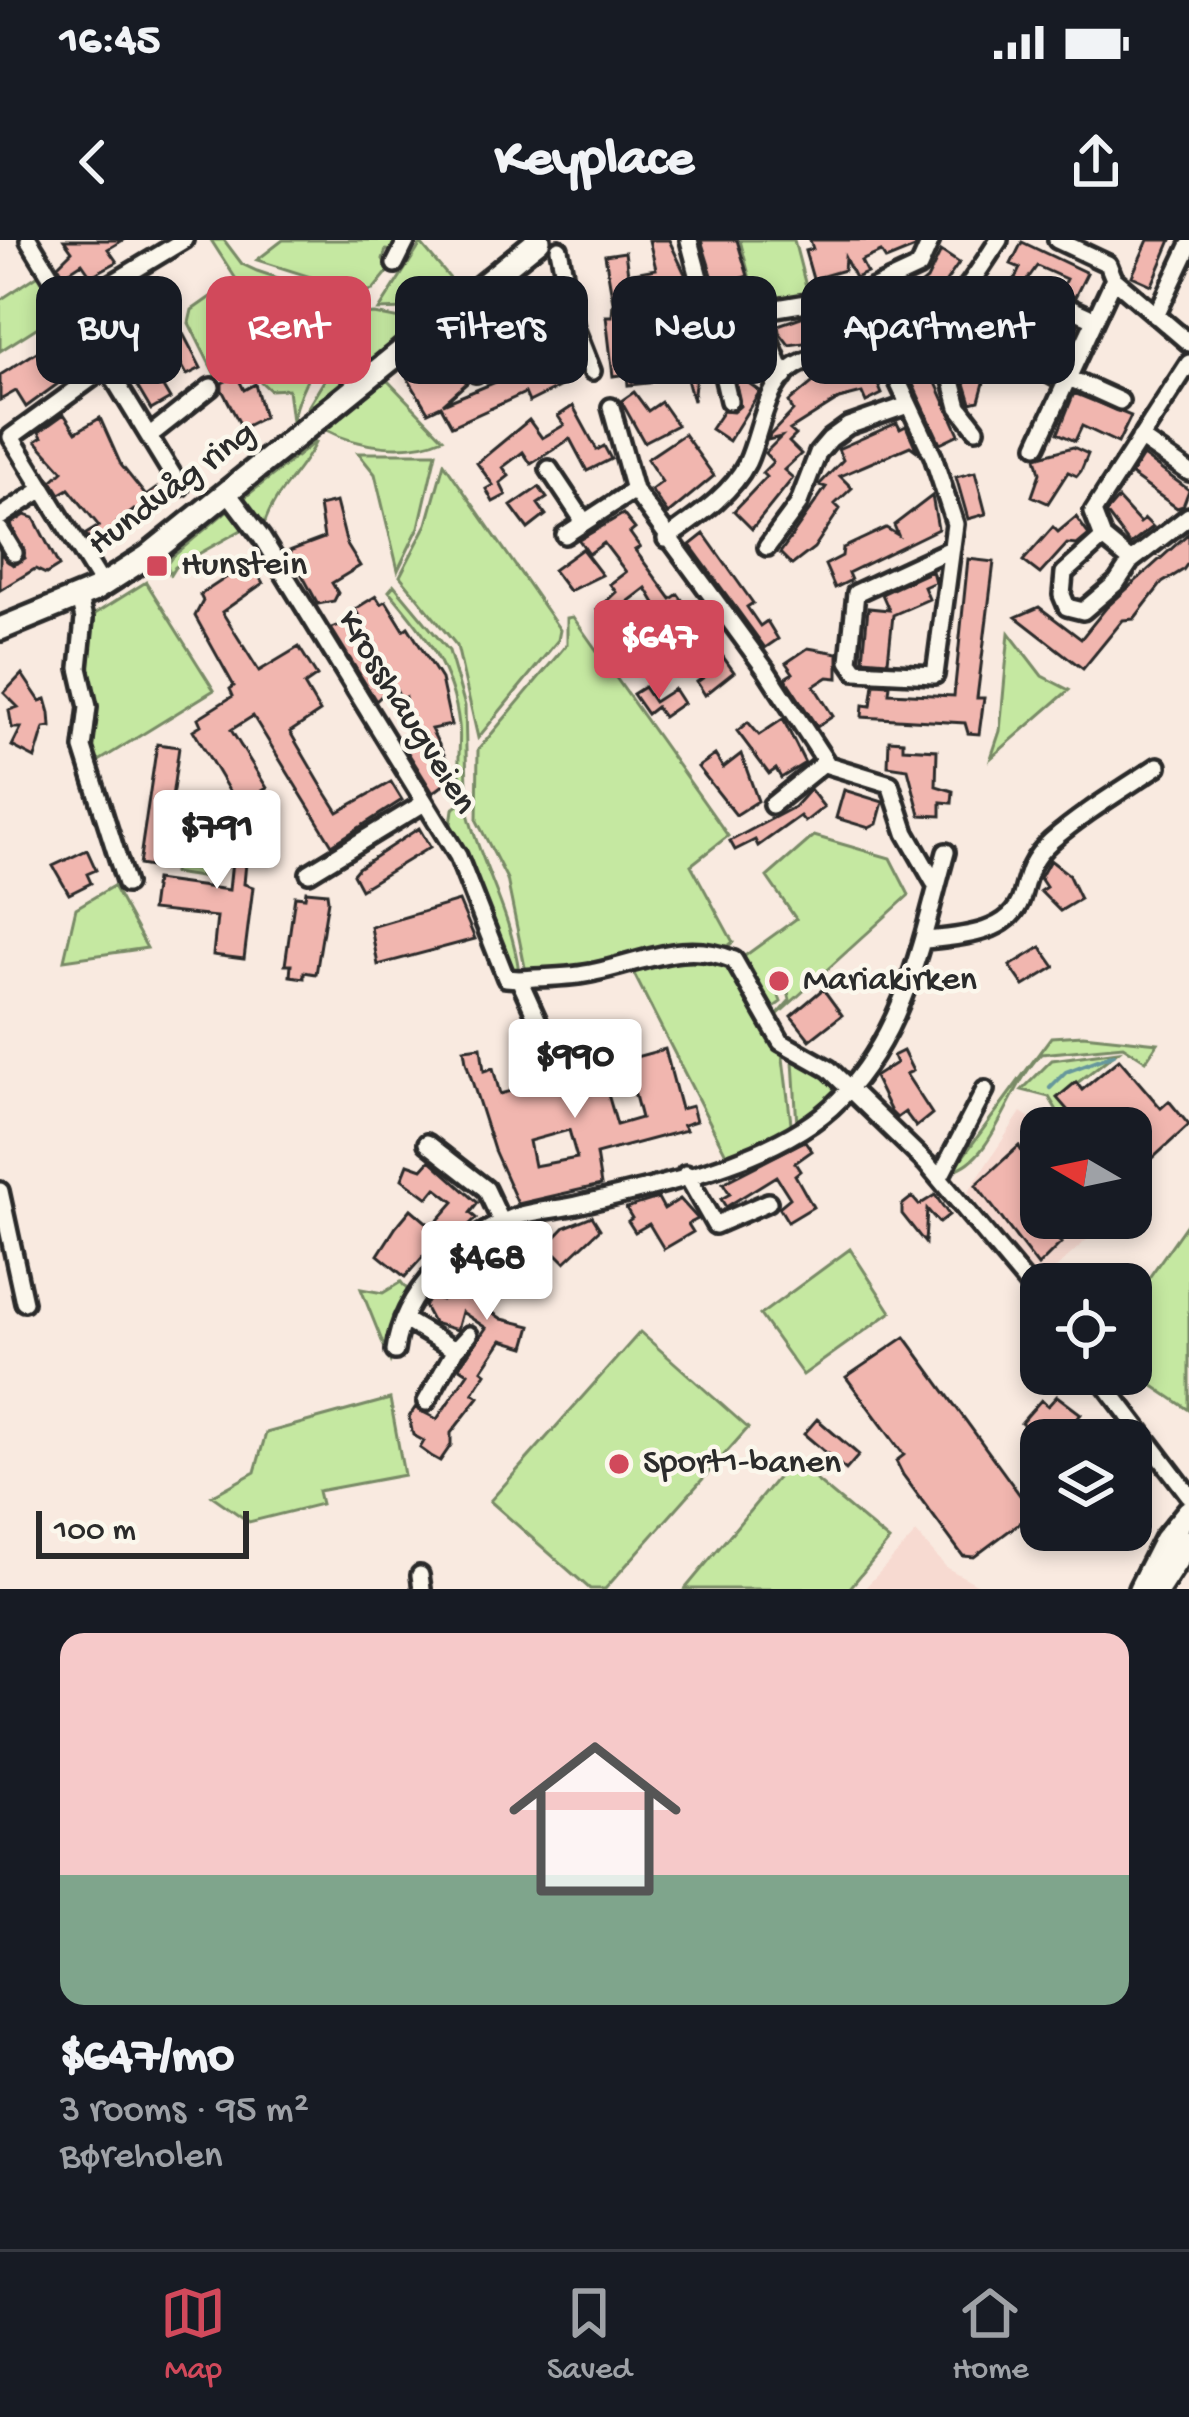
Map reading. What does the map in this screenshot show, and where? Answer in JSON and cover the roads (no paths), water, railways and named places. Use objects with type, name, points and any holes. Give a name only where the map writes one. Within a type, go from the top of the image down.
[{"type":"main road","name":"Hundvåg ring","points":[[503,276],[549,244]]},
{"type":"main road","name":"Hundvåg ring","points":[[0,629],[104,586],[228,493],[395,356]]},
{"type":"main road","points":[[1140,1589],[1165,1540],[1189,1511]]},
{"type":"main road","points":[[1158,1589],[1189,1540]]},
{"type":"street","points":[[29,240],[53,276]]},
{"type":"street","points":[[124,276],[184,240]]},
{"type":"street","points":[[394,264],[406,240]]},
{"type":"street","points":[[689,240],[699,276]]},
{"type":"street","points":[[777,310],[861,294],[919,267],[931,240]]},
{"type":"street","points":[[974,276],[1000,240]]},
{"type":"street","points":[[1057,240],[1079,244],[1108,264],[1114,279],[1189,343]]},
{"type":"street","points":[[549,244],[559,276]]},
{"type":"street","points":[[1156,316],[1189,246]]},
{"type":"street","points":[[1075,364],[1114,279]]},
{"type":"street","points":[[1075,311],[1094,319]]},
{"type":"street","points":[[777,359],[784,377]]},
{"type":"street","points":[[588,361],[592,371]]},
{"type":"street","points":[[666,539],[722,496],[745,467],[784,377],[801,363]]},
{"type":"street","points":[[1131,561],[1103,538],[1094,507],[1189,364]]},
{"type":"street","points":[[1075,381],[1120,401]]},
{"type":"street","points":[[82,384],[5,437],[104,586]]},
{"type":"street","points":[[117,384],[180,487]]},
{"type":"street","points":[[725,384],[729,401]]},
{"type":"street","points":[[898,384],[955,524],[935,675],[860,674],[849,661],[856,593],[951,549]]},
{"type":"street","points":[[953,384],[959,407],[976,429]]},
{"type":"street","points":[[1037,446],[1066,384]]},
{"type":"street","points":[[149,436],[211,388]]},
{"type":"street","points":[[767,547],[799,505],[818,453],[830,439],[848,426],[908,405]]},
{"type":"street","points":[[611,407],[634,490],[666,539],[766,670],[825,762],[890,784],[906,833],[934,882]]},
{"type":"street","points":[[1140,439],[1189,472]]},
{"type":"street","points":[[549,469],[583,520]]},
{"type":"street","points":[[0,517],[43,490]]},
{"type":"street","points":[[566,536],[583,520],[634,490]]},
{"type":"street","name":"Krosshaugveien","points":[[228,493],[262,538],[469,878],[513,979],[553,1054],[562,1061]]},
{"type":"street","points":[[1103,538],[1064,573],[1062,595],[1067,607],[1083,611],[1095,602],[1131,561],[1189,515]]},
{"type":"street","points":[[0,530],[14,553]]},
{"type":"street","points":[[79,598],[84,619],[79,668],[88,707],[83,748],[126,884]]},
{"type":"street","points":[[772,805],[825,762]]},
{"type":"street","points":[[926,940],[983,931],[1004,920],[1017,908],[1026,869],[1052,841],[1158,766]]},
{"type":"street","points":[[309,873],[424,803]]},
{"type":"street","points":[[395,1351],[403,1318],[434,1272],[502,1223],[776,1146],[849,1088],[895,1016],[926,940],[934,882],[946,852]]},
{"type":"street","points":[[513,979],[590,974],[674,952],[722,954],[741,968],[782,1042],[814,1058],[849,1088],[940,1177],[1020,1274]]},
{"type":"street","points":[[940,1177],[985,1090]]},
{"type":"street","points":[[427,1143],[485,1189],[502,1223]]},
{"type":"street","points":[[686,1174],[715,1226],[768,1202]]},
{"type":"street","points":[[0,1191],[24,1302]]},
{"type":"street","points":[[403,1318],[455,1350]]},
{"type":"street","points":[[426,1402],[455,1350],[469,1335]]},
{"type":"street","points":[[1114,1395],[1161,1452],[1189,1496]]},
{"type":"street","points":[[1161,1452],[1189,1470]]},
{"type":"waterway","points":[[1050,1088],[1066,1072],[1114,1054]]},
{"type":"place","name":"Hunstein","points":[[157,566]]},
{"type":"place","name":"Mariakirken","points":[[779,981]]},
{"type":"place","name":"Sport1-banen","points":[[619,1464]]}]
